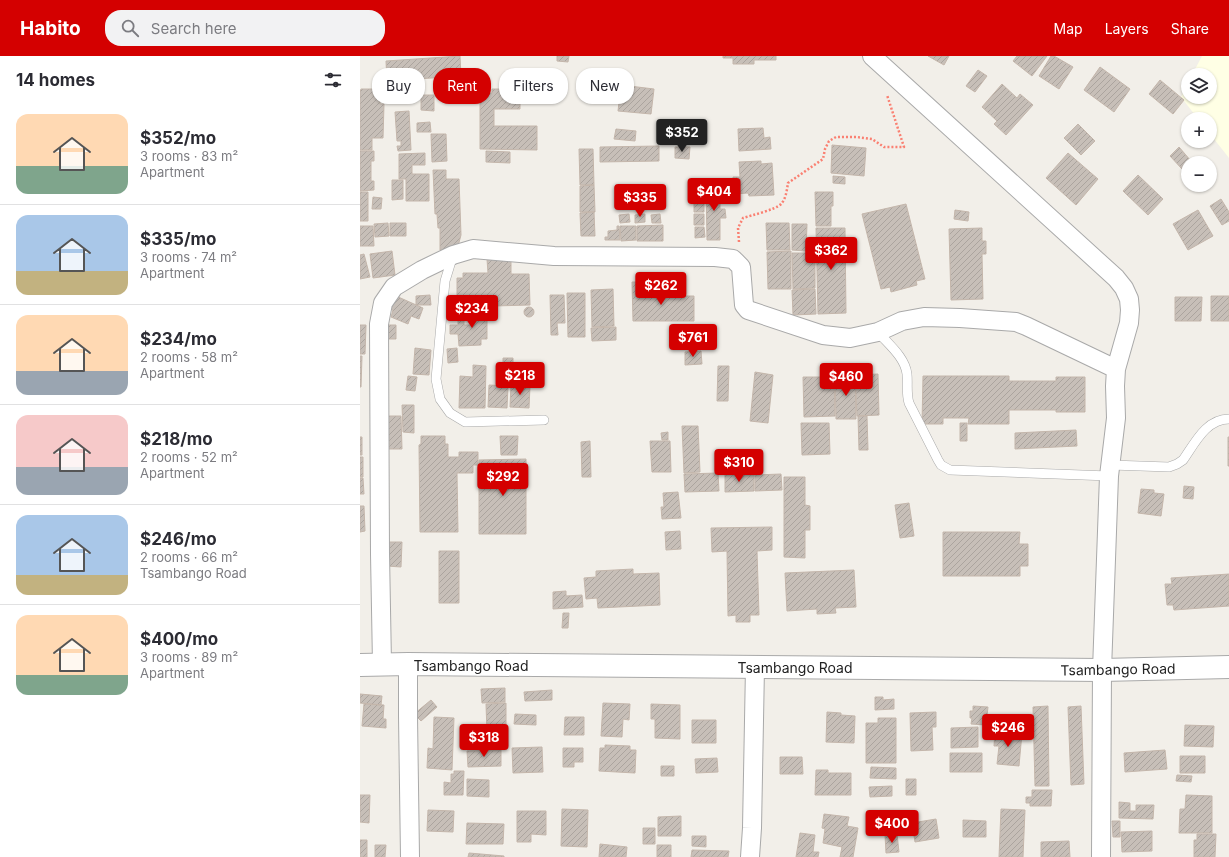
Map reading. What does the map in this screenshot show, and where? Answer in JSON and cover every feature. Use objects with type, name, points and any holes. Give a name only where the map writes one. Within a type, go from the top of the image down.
[{"type":"street","points":[[872,56],[1116,278],[1124,288],[1129,299],[1130,323],[1116,370],[1116,418],[1110,471],[1102,670],[1101,857]]},
{"type":"street","points":[[382,664],[379,324],[383,303],[394,287],[422,270],[453,256],[473,249],[554,256],[715,257],[733,259],[741,267],[744,305],[748,310],[823,335],[850,338],[878,332],[902,321],[924,317],[1016,322],[1116,370]]},
{"type":"street","points":[[408,664],[410,857]]},
{"type":"street","name":"Tsambango Road","points":[[360,665],[408,664],[1102,670],[1229,667]]},
{"type":"street","points":[[750,857],[752,828],[754,667]]},
{"type":"lane","points":[[453,256],[446,281],[436,379],[440,399],[450,413],[465,422],[544,420]]},
{"type":"lane","points":[[878,332],[902,359],[907,373],[907,397],[909,403],[938,460],[945,468],[950,470],[1110,471],[1169,467],[1178,464],[1183,460],[1208,426],[1222,419],[1229,419]]},
{"type":"path","points":[[741,267],[738,228],[742,218],[782,204],[788,183],[823,159],[825,149],[829,141],[836,138],[857,137],[872,139],[884,147],[904,147],[884,88]]},
{"type":"shaded area","points":[[1202,56],[1229,56],[1229,158],[1217,143],[1217,112],[1193,112],[1186,104],[1217,104],[1217,68],[1196,68]]},
{"type":"building","points":[[460,56],[461,68],[433,68],[433,78],[425,78],[425,68],[386,68],[386,61]]},
{"type":"building","points":[[557,56],[569,56],[568,62],[557,61]]},
{"type":"building","points":[[723,56],[776,56],[776,60],[754,60],[754,64],[733,64],[733,58],[723,58]]},
{"type":"building","points":[[928,56],[949,56],[944,65]]},
{"type":"building","points":[[1017,56],[1047,56],[1032,76],[1013,61]]},
{"type":"building","points":[[1051,56],[1054,56],[1073,67],[1059,89],[1039,76]]},
{"type":"building","points":[[1100,67],[1130,89],[1114,112],[1084,90]]},
{"type":"building","points":[[978,70],[987,76],[975,92],[966,86]]},
{"type":"building","points":[[1160,80],[1181,98],[1181,104],[1173,114],[1149,94]]},
{"type":"building","points":[[1002,84],[1017,98],[1020,94],[1033,105],[1006,135],[994,124],[997,121],[982,107]]},
{"type":"building","points":[[634,87],[654,89],[651,114],[618,111],[619,104],[634,104]]},
{"type":"building","points":[[361,89],[372,89],[372,104],[384,104],[383,138],[372,138],[372,150],[360,150]]},
{"type":"building","points":[[492,89],[499,89],[499,104],[520,104],[520,109],[494,109],[494,126],[537,126],[537,150],[480,149],[480,104],[491,104]]},
{"type":"building","points":[[425,95],[433,95],[434,111],[421,110],[421,104],[425,104]]},
{"type":"building","points":[[409,111],[411,150],[398,151],[397,146],[401,146],[401,141],[397,141],[395,112]]},
{"type":"building","points":[[430,122],[431,132],[417,132],[417,123]]},
{"type":"building","points":[[1078,124],[1095,141],[1081,155],[1064,138]]},
{"type":"building","points":[[763,128],[764,138],[770,137],[771,149],[739,151],[738,129]]},
{"type":"building","points":[[616,129],[636,131],[635,141],[614,139]]},
{"type":"building","points":[[431,134],[446,134],[447,161],[432,162]]},
{"type":"building","points":[[832,145],[866,148],[864,176],[831,173]]},
{"type":"building","points":[[659,146],[659,161],[600,162],[600,147]]},
{"type":"building","points":[[675,147],[690,147],[689,159],[675,158]]},
{"type":"building","points":[[1179,147],[1187,156],[1181,156],[1181,168],[1170,156]]},
{"type":"building","points":[[579,149],[593,149],[594,185],[580,185]]},
{"type":"building","points":[[360,151],[374,151],[374,161],[371,161],[371,181],[374,181],[374,190],[360,191]]},
{"type":"building","points":[[486,151],[510,152],[510,163],[486,162]]},
{"type":"building","points":[[425,153],[425,165],[412,165],[412,174],[429,174],[429,201],[406,201],[406,179],[399,179],[399,154]]},
{"type":"building","points":[[1068,153],[1098,179],[1076,205],[1046,178]]},
{"type":"building","points":[[761,161],[761,164],[772,163],[774,195],[749,196],[748,193],[734,194],[733,177],[740,177],[739,162]]},
{"type":"building","points":[[433,170],[446,170],[446,179],[459,179],[461,235],[457,250],[440,250],[440,228],[438,228],[437,214],[435,214]]},
{"type":"building","points":[[1138,175],[1163,199],[1148,215],[1123,191]]},
{"type":"building","points":[[833,176],[845,177],[845,184],[833,183]]},
{"type":"building","points":[[392,180],[403,180],[403,199],[392,200]]},
{"type":"building","points":[[594,185],[595,212],[580,212],[580,186]]},
{"type":"building","points":[[720,185],[720,209],[725,209],[726,218],[720,218],[720,240],[707,240],[706,186]]},
{"type":"building","points":[[622,186],[643,186],[643,205],[623,205]]},
{"type":"building","points":[[693,188],[704,188],[704,199],[694,199]]},
{"type":"building","points":[[360,192],[368,192],[368,221],[360,221]]},
{"type":"building","points":[[815,192],[833,192],[831,226],[816,226]]},
{"type":"building","points":[[373,197],[382,198],[381,209],[372,209]]},
{"type":"building","points":[[1221,199],[1229,212],[1229,221],[1222,225],[1210,206]]},
{"type":"building","points":[[694,202],[704,202],[704,212],[694,212]]},
{"type":"building","points":[[906,204],[925,279],[916,281],[917,285],[891,292],[890,287],[881,289],[862,214]]},
{"type":"building","points":[[955,210],[969,212],[968,221],[954,219]]},
{"type":"building","points":[[1198,210],[1213,236],[1188,250],[1173,224]]},
{"type":"building","points":[[594,212],[595,236],[581,236],[580,213]]},
{"type":"building","points":[[629,214],[630,222],[620,223],[619,215]]},
{"type":"building","points":[[645,214],[645,222],[635,223],[635,215]]},
{"type":"building","points":[[660,214],[661,223],[652,223],[651,215]]},
{"type":"building","points":[[694,214],[704,214],[704,225],[694,225]]},
{"type":"building","points":[[388,223],[389,236],[375,237],[374,224]]},
{"type":"building","points":[[390,223],[406,223],[406,236],[390,236]]},
{"type":"building","points":[[766,223],[789,223],[790,250],[767,250]]},
{"type":"building","points":[[792,224],[807,224],[806,251],[792,250]]},
{"type":"building","points":[[663,225],[663,241],[637,241],[637,226]]},
{"type":"building","points":[[360,226],[373,226],[374,246],[360,246]]},
{"type":"building","points":[[617,226],[619,226],[620,240],[605,240],[605,237],[608,237],[608,231],[617,230]]},
{"type":"building","points":[[620,226],[636,226],[636,240],[621,241]]},
{"type":"building","points":[[695,227],[704,227],[705,237],[695,238]]},
{"type":"building","points":[[816,228],[845,228],[846,313],[818,314]]},
{"type":"building","points":[[982,228],[982,241],[986,241],[986,254],[982,254],[983,299],[951,300],[949,229]]},
{"type":"building","points":[[392,251],[395,275],[373,278],[370,254]]},
{"type":"building","points":[[791,251],[791,289],[768,289],[767,252]]},
{"type":"building","points":[[792,253],[815,253],[815,288],[793,289]]},
{"type":"building","points":[[364,254],[370,277],[360,279],[360,255]]},
{"type":"building","points":[[487,259],[511,259],[511,274],[529,274],[530,305],[457,307],[457,278],[463,278],[463,273],[488,273]]},
{"type":"building","points":[[632,282],[645,282],[645,296],[694,296],[694,321],[633,321]]},
{"type":"building","points":[[613,289],[614,326],[592,327],[591,290]]},
{"type":"building","points":[[815,289],[816,314],[793,315],[792,290]]},
{"type":"building","points":[[567,293],[585,293],[585,337],[568,337]]},
{"type":"building","points":[[430,295],[431,305],[416,305],[416,296]]},
{"type":"building","points":[[550,295],[564,295],[565,323],[557,323],[558,335],[551,335]]},
{"type":"building","points":[[396,296],[423,308],[419,319],[411,316],[408,324],[391,317],[393,310],[391,309]]},
{"type":"building","points":[[1211,296],[1229,296],[1229,321],[1211,321]]},
{"type":"building","points":[[1175,297],[1202,297],[1201,321],[1175,321]]},
{"type":"building","points":[[473,307],[487,307],[487,339],[481,339],[481,345],[459,346],[458,334],[450,334],[450,325],[458,325],[458,319],[464,319],[464,325],[473,325]]},
{"type":"building","points":[[527,307],[531,307],[533,308],[533,316],[527,317],[524,314],[524,310]]},
{"type":"building","points":[[360,325],[366,325],[365,354],[360,354]]},
{"type":"building","points":[[387,325],[396,325],[396,339],[388,339]]},
{"type":"building","points":[[616,327],[616,340],[592,341],[591,328]]},
{"type":"building","points":[[415,348],[431,350],[429,375],[413,374]]},
{"type":"building","points":[[457,348],[458,362],[448,363],[447,349]]},
{"type":"building","points":[[701,351],[702,364],[685,365],[685,352]]},
{"type":"building","points":[[360,356],[362,356],[361,387],[360,387]]},
{"type":"building","points":[[503,358],[513,358],[513,383],[503,383]]},
{"type":"building","points":[[473,365],[486,366],[485,408],[459,408],[460,376],[473,377]]},
{"type":"building","points":[[718,366],[729,366],[728,401],[717,401]]},
{"type":"building","points":[[755,372],[773,375],[768,423],[750,421]]},
{"type":"building","points":[[855,374],[856,419],[836,419],[835,375]]},
{"type":"building","points":[[878,374],[879,415],[857,416],[855,375]]},
{"type":"building","points":[[408,376],[417,377],[415,391],[406,390]]},
{"type":"building","points":[[923,376],[1009,376],[1009,381],[1056,381],[1056,377],[1085,377],[1085,412],[1056,412],[1056,410],[1009,410],[1009,424],[968,424],[969,418],[943,418],[943,424],[922,424]]},
{"type":"building","points":[[803,377],[834,377],[835,416],[804,417]]},
{"type":"building","points":[[489,385],[508,386],[507,408],[488,407]]},
{"type":"building","points":[[511,385],[530,386],[529,408],[510,407]]},
{"type":"building","points":[[402,405],[414,405],[414,433],[403,432]]},
{"type":"building","points":[[388,416],[401,416],[402,449],[389,449]]},
{"type":"building","points":[[858,416],[867,416],[868,450],[859,450]]},
{"type":"building","points":[[801,423],[829,423],[830,454],[802,455]]},
{"type":"building","points":[[960,423],[967,423],[967,441],[960,441]]},
{"type":"building","points":[[682,426],[698,426],[700,472],[684,473]]},
{"type":"building","points":[[1076,430],[1077,446],[1015,449],[1015,433]]},
{"type":"building","points":[[668,432],[668,440],[662,440],[661,433]]},
{"type":"building","points":[[421,436],[445,436],[445,444],[448,444],[448,457],[459,457],[459,452],[478,452],[478,465],[473,465],[473,473],[457,473],[458,532],[420,532],[419,445],[421,444]]},
{"type":"building","points":[[500,436],[518,436],[517,455],[501,455]]},
{"type":"building","points":[[360,437],[362,437],[362,455],[360,455]]},
{"type":"building","points":[[1229,437],[1229,466],[1228,466]]},
{"type":"building","points":[[590,441],[591,477],[582,477],[581,442]]},
{"type":"building","points":[[650,441],[670,441],[671,472],[652,472]]},
{"type":"building","points":[[360,457],[363,457],[363,477],[360,477]]},
{"type":"building","points":[[526,459],[526,534],[479,534],[479,460]]},
{"type":"building","points":[[718,473],[719,491],[685,492],[684,474]]},
{"type":"building","points":[[781,474],[782,490],[755,491],[755,475]]},
{"type":"building","points":[[725,475],[754,475],[754,491],[725,492]]},
{"type":"building","points":[[784,477],[805,477],[805,505],[810,506],[810,530],[805,530],[805,558],[784,557]]},
{"type":"building","points":[[360,478],[363,478],[364,494],[360,494]]},
{"type":"building","points":[[1184,486],[1194,487],[1193,499],[1183,498]]},
{"type":"building","points":[[1141,489],[1154,490],[1154,493],[1164,494],[1161,516],[1138,513]]},
{"type":"building","points":[[678,492],[681,518],[662,519],[661,507],[664,507],[663,493]]},
{"type":"building","points":[[909,503],[914,536],[900,538],[895,505]]},
{"type":"building","points":[[360,506],[364,506],[365,531],[360,532]]},
{"type":"building","points":[[772,527],[772,550],[757,551],[759,615],[750,615],[750,622],[736,622],[736,615],[728,616],[727,551],[712,552],[711,528]]},
{"type":"building","points":[[680,531],[681,549],[666,550],[665,532]]},
{"type":"building","points":[[943,532],[1020,532],[1019,544],[1028,544],[1028,566],[1020,566],[1020,576],[943,576]]},
{"type":"building","points":[[388,542],[402,542],[401,567],[387,566]]},
{"type":"building","points":[[439,551],[459,551],[459,603],[439,603]]},
{"type":"building","points":[[633,569],[633,574],[659,573],[660,605],[598,608],[597,598],[586,599],[584,578],[596,577],[596,571]]},
{"type":"building","points":[[854,570],[856,607],[835,608],[836,613],[817,614],[817,609],[787,611],[785,573]]},
{"type":"building","points":[[1229,574],[1229,606],[1174,610],[1173,605],[1167,605],[1165,584],[1172,584],[1171,578]]},
{"type":"building","points":[[566,591],[566,596],[582,595],[583,607],[553,609],[553,592]]},
{"type":"building","points":[[563,613],[569,613],[568,628],[562,628]]},
{"type":"building","points":[[505,688],[505,702],[482,703],[481,689]]},
{"type":"building","points":[[552,690],[552,700],[525,701],[524,692]]},
{"type":"building","points":[[360,694],[382,696],[381,705],[360,703]]},
{"type":"building","points":[[875,697],[883,697],[883,700],[894,699],[894,709],[875,710]]},
{"type":"building","points":[[431,700],[437,707],[421,721],[414,714]]},
{"type":"building","points":[[506,703],[506,731],[487,732],[486,704]]},
{"type":"building","points":[[603,703],[630,704],[629,720],[623,719],[622,737],[601,736]]},
{"type":"building","points":[[364,704],[384,705],[383,719],[386,719],[386,728],[362,726]]},
{"type":"building","points":[[651,704],[680,705],[680,739],[655,738],[655,719],[651,719]]},
{"type":"building","points":[[973,706],[988,707],[986,725],[971,724],[972,718],[970,718],[970,711],[973,711]]},
{"type":"building","points":[[1048,706],[1049,786],[1035,786],[1033,707]]},
{"type":"building","points":[[1081,706],[1084,784],[1071,785],[1068,707]]},
{"type":"building","points":[[827,712],[855,716],[854,743],[826,742]]},
{"type":"building","points":[[936,712],[936,727],[932,727],[933,750],[911,751],[910,713]]},
{"type":"building","points":[[515,714],[536,715],[536,725],[514,724]]},
{"type":"building","points":[[434,717],[454,718],[452,770],[427,768],[428,748],[433,749]]},
{"type":"building","points":[[565,717],[584,717],[584,735],[564,735]]},
{"type":"building","points":[[878,718],[896,718],[896,763],[866,763],[866,723],[878,723]]},
{"type":"building","points":[[692,720],[716,720],[716,743],[692,743]]},
{"type":"building","points":[[1185,725],[1214,726],[1213,747],[1184,746]]},
{"type":"building","points":[[978,727],[978,747],[951,748],[951,728]]},
{"type":"building","points":[[995,731],[1022,733],[1019,766],[997,764],[999,746],[994,746]]},
{"type":"building","points":[[605,745],[630,746],[630,750],[636,750],[635,773],[599,771],[600,748],[605,748]]},
{"type":"building","points":[[542,747],[543,772],[513,773],[512,748]]},
{"type":"building","points":[[563,748],[583,748],[583,762],[574,762],[574,767],[563,767]]},
{"type":"building","points":[[501,750],[501,766],[468,767],[467,751]]},
{"type":"building","points":[[1165,750],[1167,769],[1125,772],[1124,753]]},
{"type":"building","points":[[950,753],[982,753],[982,772],[950,772]]},
{"type":"building","points":[[1180,756],[1205,756],[1205,773],[1180,773]]},
{"type":"building","points":[[780,757],[802,757],[803,774],[780,774]]},
{"type":"building","points":[[717,758],[718,772],[696,773],[695,759]]},
{"type":"building","points":[[661,766],[674,766],[674,776],[661,776]]},
{"type":"building","points":[[871,767],[896,768],[896,779],[870,778]]},
{"type":"building","points":[[816,770],[828,770],[828,773],[851,773],[851,795],[815,795]]},
{"type":"building","points":[[454,771],[464,771],[463,795],[444,795],[444,782],[451,783],[451,774],[454,774]]},
{"type":"building","points":[[1177,775],[1192,776],[1191,782],[1176,781]]},
{"type":"building","points":[[467,779],[489,780],[489,797],[467,796]]},
{"type":"building","points":[[906,779],[916,779],[916,795],[906,795]]},
{"type":"building","points":[[892,786],[892,796],[870,797],[869,787]]},
{"type":"building","points":[[1032,790],[1052,790],[1051,806],[1030,806],[1030,803],[1026,803],[1026,797],[1032,797]]},
{"type":"building","points":[[360,795],[370,795],[369,823],[360,822]]},
{"type":"building","points":[[1186,795],[1212,796],[1212,833],[1179,833],[1180,809],[1185,809]]},
{"type":"building","points":[[1119,802],[1130,803],[1130,811],[1136,811],[1136,805],[1154,805],[1153,819],[1119,818]]},
{"type":"building","points":[[562,809],[588,810],[587,847],[561,846]]},
{"type":"building","points":[[1001,809],[1025,810],[1023,857],[999,857]]},
{"type":"building","points":[[428,810],[454,811],[453,832],[427,831]]},
{"type":"building","points":[[517,811],[546,811],[546,835],[531,834],[531,842],[517,842]]},
{"type":"building","points":[[824,814],[849,817],[847,826],[858,828],[853,857],[840,857],[842,847],[823,843],[825,829],[822,828]]},
{"type":"building","points":[[681,816],[681,836],[658,836],[658,817]]},
{"type":"building","points":[[936,819],[939,838],[915,842],[912,823]]},
{"type":"building","points":[[963,820],[986,821],[986,837],[963,837]]},
{"type":"building","points":[[1112,821],[1120,821],[1120,837],[1113,837]]},
{"type":"building","points":[[467,823],[504,824],[503,844],[466,844]]},
{"type":"building","points":[[643,828],[655,828],[655,844],[643,844]]},
{"type":"building","points":[[1152,831],[1152,851],[1122,852],[1121,832]]},
{"type":"building","points":[[800,833],[815,835],[813,852],[819,852],[818,857],[796,857]]},
{"type":"building","points":[[897,834],[899,852],[886,853],[885,835]]},
{"type":"building","points":[[1197,834],[1216,834],[1215,857],[1194,857],[1194,840],[1197,840]]},
{"type":"building","points":[[692,836],[706,836],[706,847],[692,846]]},
{"type":"building","points":[[360,840],[367,840],[367,857],[360,857]]},
{"type":"building","points":[[1069,841],[1070,857],[1041,857],[1041,842]]},
{"type":"building","points":[[600,844],[627,847],[626,857],[599,857]]},
{"type":"building","points":[[375,845],[386,845],[385,857],[375,857]]},
{"type":"building","points":[[657,845],[671,845],[671,857],[657,857]]},
{"type":"building","points":[[692,850],[729,851],[728,857],[691,857]]},
{"type":"building","points":[[469,853],[504,856],[504,857],[468,857]]}]
